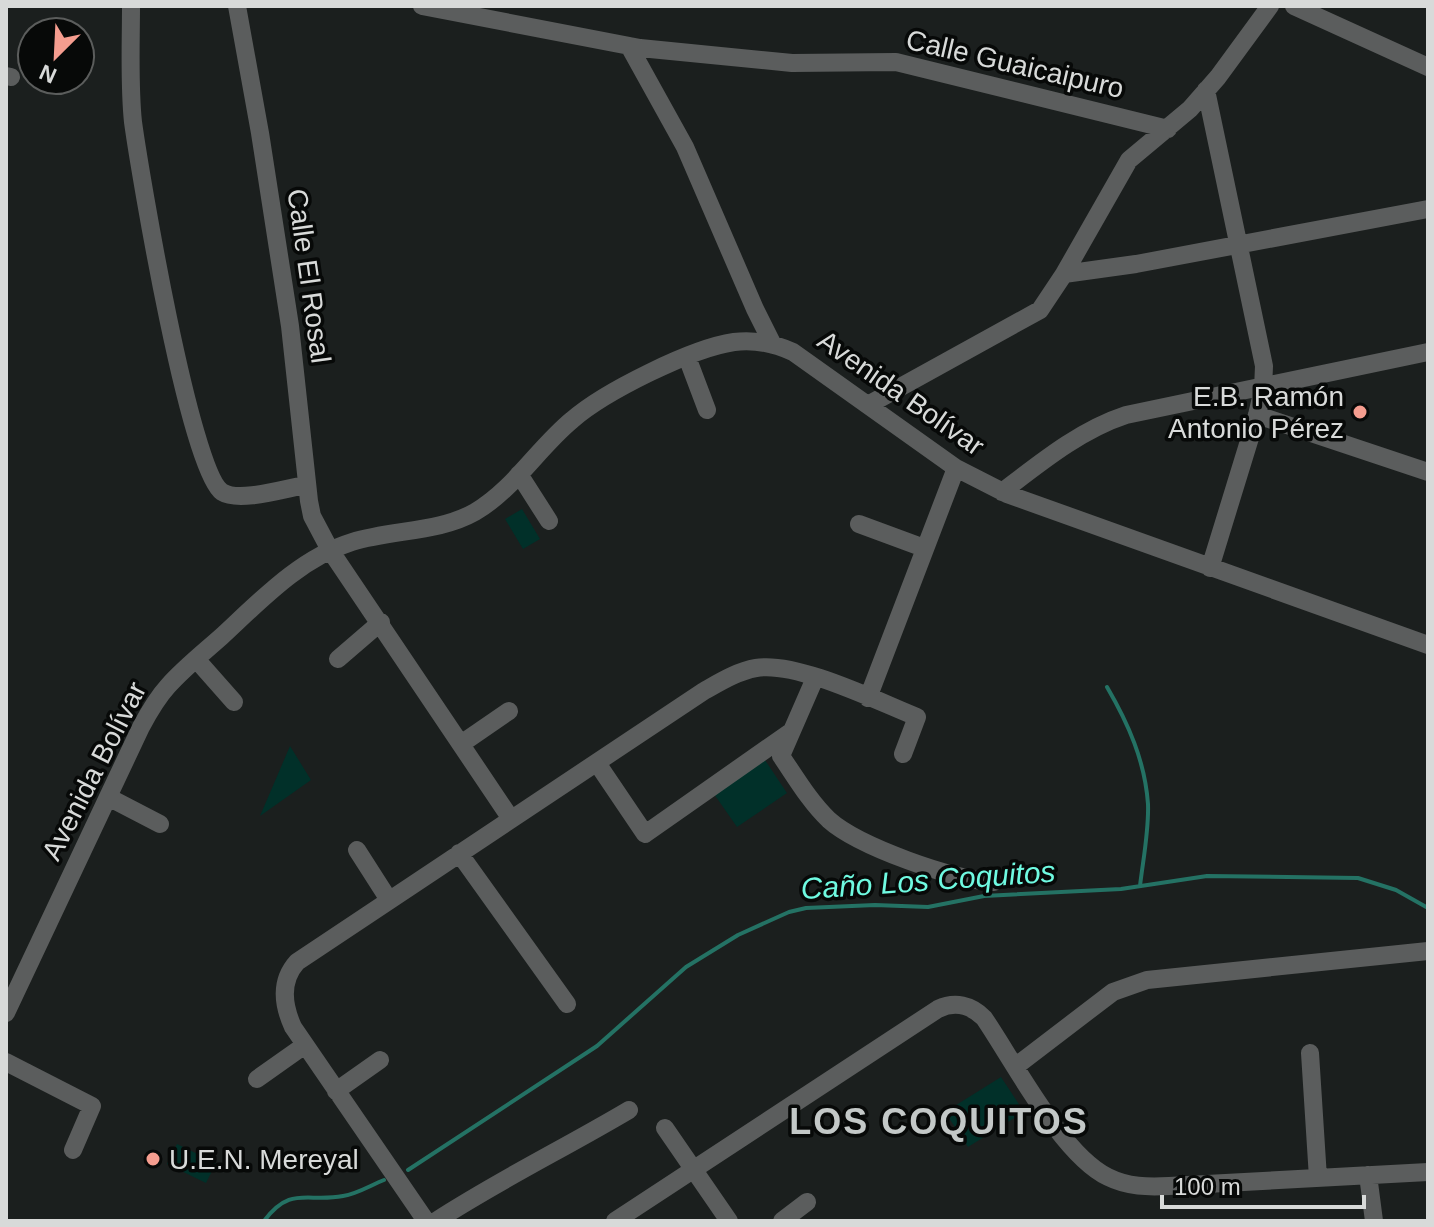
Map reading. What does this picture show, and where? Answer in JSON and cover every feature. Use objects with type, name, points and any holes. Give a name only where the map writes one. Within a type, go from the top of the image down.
[{"type":"street","points":[[131,6],[132,94],[138,149],[168,328],[205,459],[218,488],[235,496],[306,485]]},
{"type":"street","name":"Calle El Rosal","points":[[237,6],[290,326],[312,516],[330,550],[511,819]]},
{"type":"street","name":"Calle Guaicaipuro","points":[[422,6],[629,46],[792,63],[896,62],[1168,129]]},
{"type":"street","points":[[868,405],[1040,310],[1129,160],[1168,129],[1206,90],[1270,6]]},
{"type":"street","points":[[1294,6],[1422,64],[1428,46]]},
{"type":"street","points":[[629,46],[685,147],[773,345]]},
{"type":"street","points":[[1206,90],[1264,366],[1264,385],[1257,415],[1210,568]]},
{"type":"street","points":[[1064,274],[1136,264],[1428,209]]},
{"type":"street","name":"Avenida Bolívar","points":[[6,1013],[150,710],[168,685],[196,659],[292,574],[330,550],[380,535],[456,521],[491,500],[585,409],[631,382],[687,357],[736,342],[773,345],[793,352],[956,468],[1002,492],[1428,645]]},
{"type":"street","points":[[1002,492],[1051,455],[1117,418],[1428,352]]},
{"type":"street","points":[[687,357],[707,410]]},
{"type":"street","points":[[1257,415],[1428,472]]},
{"type":"street","points":[[868,698],[956,468]]},
{"type":"street","points":[[519,474],[549,521]]},
{"type":"street","points":[[859,524],[924,548]]},
{"type":"street","points":[[338,659],[381,622]]},
{"type":"street","points":[[196,659],[234,702]]},
{"type":"street","points":[[629,1110],[556,1154],[426,1220],[293,1027],[285,1003],[290,972],[306,955],[459,853],[704,691],[744,671],[777,668],[815,678],[917,717],[903,754]]},
{"type":"street","points":[[815,678],[781,756],[818,810],[832,823],[878,847],[949,873],[980,882],[994,882]]},
{"type":"street","points":[[461,744],[509,711]]},
{"type":"street","points":[[597,763],[645,834],[792,732]]},
{"type":"street","points":[[108,797],[160,824]]},
{"type":"street","points":[[357,850],[389,900]]},
{"type":"street","points":[[459,853],[567,1004]]},
{"type":"street","points":[[1016,1066],[1113,992],[1147,980],[1428,951]]},
{"type":"street","points":[[615,1221],[946,1005],[963,1005],[979,1013],[1075,1153],[1096,1170],[1119,1182],[1143,1187],[1428,1172]]},
{"type":"street","points":[[257,1079],[305,1045]]},
{"type":"street","points":[[1310,1053],[1318,1178]]},
{"type":"street","points":[[336,1091],[380,1060]]},
{"type":"street","points":[[6,1062],[92,1106],[73,1150]]},
{"type":"street","points":[[665,1128],[729,1221]]},
{"type":"street","points":[[1368,1175],[1374,1221]]},
{"type":"street","points":[[782,1221],[807,1202]]},
{"type":"green space","points":[[522,509],[540,539],[523,549],[505,519]]},
{"type":"green space","points":[[290,746],[311,780],[260,816]]},
{"type":"green space","points":[[765,760],[787,793],[737,827],[714,794]]},
{"type":"green space","points":[[1001,1077],[1024,1112],[968,1147],[945,1112]]},
{"type":"green space","points":[[177,1144],[216,1163],[206,1183],[167,1164]]},
{"type":"waterway","points":[[1107,687],[1134,743],[1146,788],[1148,825],[1140,886]]},
{"type":"waterway","name":"Caño Los Coquitos","points":[[408,1170],[597,1046],[686,967],[738,935],[789,912],[806,908],[875,905],[928,907],[984,896],[1121,889],[1207,876],[1358,878],[1396,890],[1428,908]]},
{"type":"waterway","name":"Caño Los Coquitos","points":[[264,1221],[291,1199],[348,1195],[384,1180]]},
{"type":"place","name":"E.B. Ramón Antonio Pérez","points":[[1360,412]]},
{"type":"place","name":"U.E.N. Mereyal","points":[[153,1159]]},
{"type":"district","name":"LOS COQUITOS","points":[[939,1121]]}]
